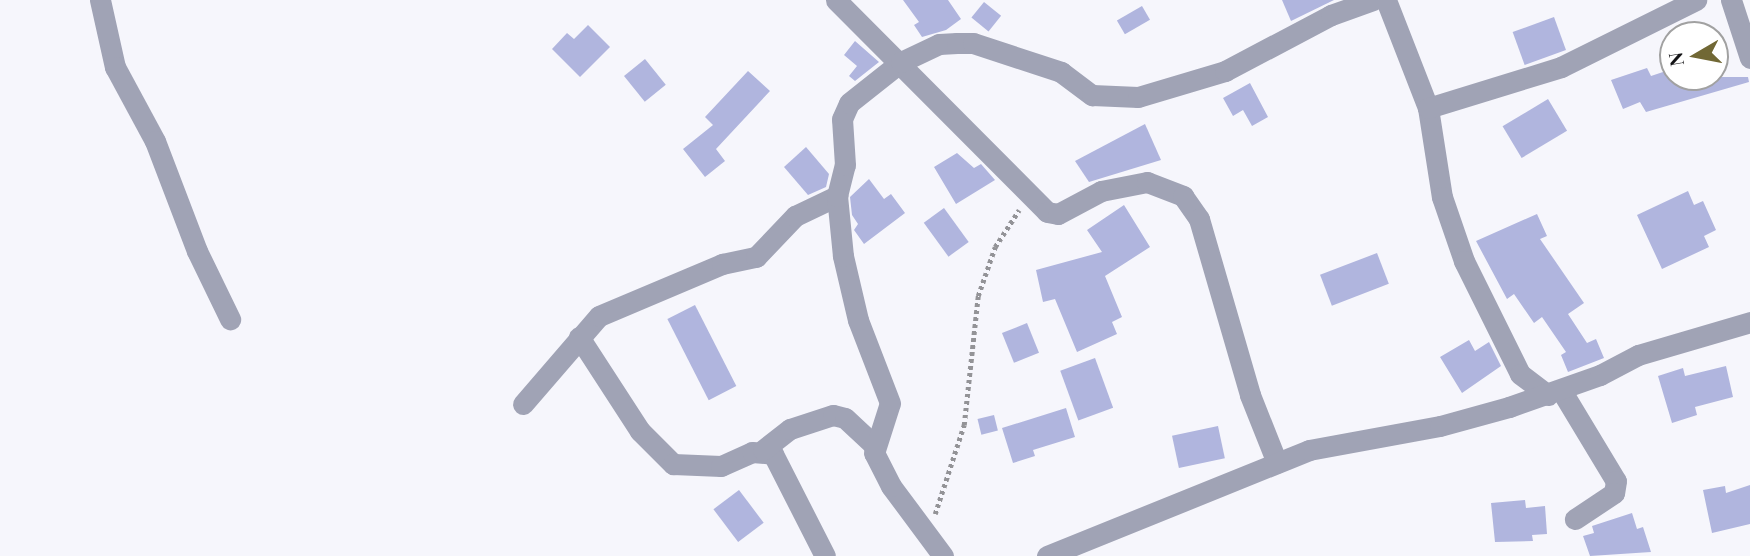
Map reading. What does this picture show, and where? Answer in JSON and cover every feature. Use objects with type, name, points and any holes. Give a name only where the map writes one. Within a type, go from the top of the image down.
[{"type":"street","points":[[100,0],[115,67],[155,141],[197,251],[230,319]]},
{"type":"street","points":[[836,0],[901,62],[1031,199],[1058,214],[1101,191],[1126,185],[1147,182],[1183,196],[1199,219],[1250,395],[1277,463]]},
{"type":"street","points":[[874,445],[888,419],[890,402],[850,292],[837,196],[845,165],[845,109],[901,62],[939,44],[973,43],[1061,72],[1091,95],[1138,97],[1225,71],[1331,15],[1373,0]]},
{"type":"street","points":[[1386,0],[1428,108],[1442,197],[1464,261],[1520,373],[1554,392],[1616,481],[1614,493],[1575,519]]},
{"type":"street","points":[[1428,108],[1561,67],[1696,0]]},
{"type":"street","points":[[1740,11],[1750,58]]},
{"type":"street","points":[[523,404],[579,337],[611,308],[722,264],[763,254],[796,216],[837,196]]},
{"type":"street","points":[[1047,556],[1333,443],[1440,426],[1554,392],[1638,355],[1750,323]]},
{"type":"street","points":[[579,337],[640,431],[673,464],[721,466],[763,450],[790,429],[833,415],[845,418],[874,445],[891,486],[943,556]]},
{"type":"street","points":[[763,450],[780,465],[825,556]]},
{"type":"path","points":[[926,534],[945,491],[964,425],[971,384],[973,323],[986,272],[1017,211],[1031,199]]},
{"type":"building","points":[[903,0],[948,0],[961,19],[946,30],[922,37],[914,25],[919,22]]},
{"type":"building","points":[[1282,0],[1334,0],[1291,21]]},
{"type":"building","points":[[984,2],[1001,16],[989,31],[971,18]]},
{"type":"building","points":[[1142,6],[1150,20],[1125,34],[1117,20]]},
{"type":"building","points":[[1554,17],[1566,50],[1525,65],[1513,32]]},
{"type":"building","points":[[588,25],[610,47],[580,77],[552,49],[567,33],[574,39]]},
{"type":"building","points":[[855,41],[879,62],[855,81],[849,76],[857,66],[844,55]]},
{"type":"building","points":[[645,59],[666,85],[645,102],[624,76]]},
{"type":"building","points":[[1647,68],[1651,76],[1659,73],[1659,91],[1718,91],[1646,112],[1640,102],[1623,109],[1611,80]]},
{"type":"building","points":[[748,71],[770,91],[716,149],[725,161],[705,177],[683,149],[713,125],[705,117]]},
{"type":"building","points":[[1729,77],[1748,77],[1749,82],[1729,88]]},
{"type":"building","points":[[1250,83],[1268,117],[1252,126],[1243,110],[1233,116],[1223,98]]},
{"type":"building","points":[[1548,99],[1567,131],[1522,158],[1503,126]]},
{"type":"building","points":[[1145,124],[1161,160],[1089,182],[1075,161]]},
{"type":"building","points":[[806,147],[829,174],[826,187],[808,195],[784,167]]},
{"type":"building","points":[[957,153],[974,168],[981,164],[995,180],[956,204],[934,167]]},
{"type":"building","points":[[869,179],[884,199],[891,194],[905,213],[864,244],[854,230],[858,224],[852,215],[850,197]]},
{"type":"building","points":[[1688,191],[1694,205],[1703,201],[1716,230],[1704,236],[1709,247],[1662,269],[1637,215]]},
{"type":"building","points":[[1124,205],[1150,247],[1105,276],[1122,317],[1112,322],[1117,334],[1077,352],[1055,299],[1043,302],[1036,270],[1102,252],[1087,230]]},
{"type":"building","points":[[944,208],[969,242],[948,257],[924,223]]},
{"type":"building","points":[[1537,214],[1547,236],[1540,239],[1584,303],[1568,314],[1587,343],[1596,339],[1604,358],[1568,372],[1561,355],[1566,352],[1542,317],[1534,323],[1514,294],[1507,299],[1476,241]]},
{"type":"building","points":[[1377,253],[1389,284],[1332,306],[1320,275]]},
{"type":"building","points":[[695,305],[736,386],[709,400],[667,319]]},
{"type":"building","points":[[1027,323],[1039,353],[1014,363],[1002,333]]},
{"type":"building","points":[[1469,340],[1475,351],[1489,342],[1501,366],[1462,393],[1440,357]]},
{"type":"building","points":[[1095,358],[1113,408],[1078,420],[1060,371]]},
{"type":"building","points":[[1726,366],[1733,397],[1695,407],[1697,415],[1672,423],[1658,376],[1683,368],[1685,376]]},
{"type":"building","points":[[1066,408],[1075,437],[1033,450],[1035,456],[1013,463],[1002,428]]},
{"type":"building","points":[[994,415],[998,431],[981,435],[978,419]]},
{"type":"building","points":[[1218,426],[1225,458],[1179,468],[1172,436]]},
{"type":"building","points":[[1750,485],[1750,524],[1712,533],[1703,490],[1725,486],[1726,493]]},
{"type":"building","points":[[739,490],[764,523],[738,542],[713,509]]},
{"type":"building","points":[[1525,500],[1526,508],[1545,506],[1547,534],[1532,535],[1533,541],[1495,542],[1491,503]]},
{"type":"building","points":[[1632,513],[1637,529],[1643,527],[1651,552],[1590,556],[1583,536],[1594,533],[1592,526]]}]
